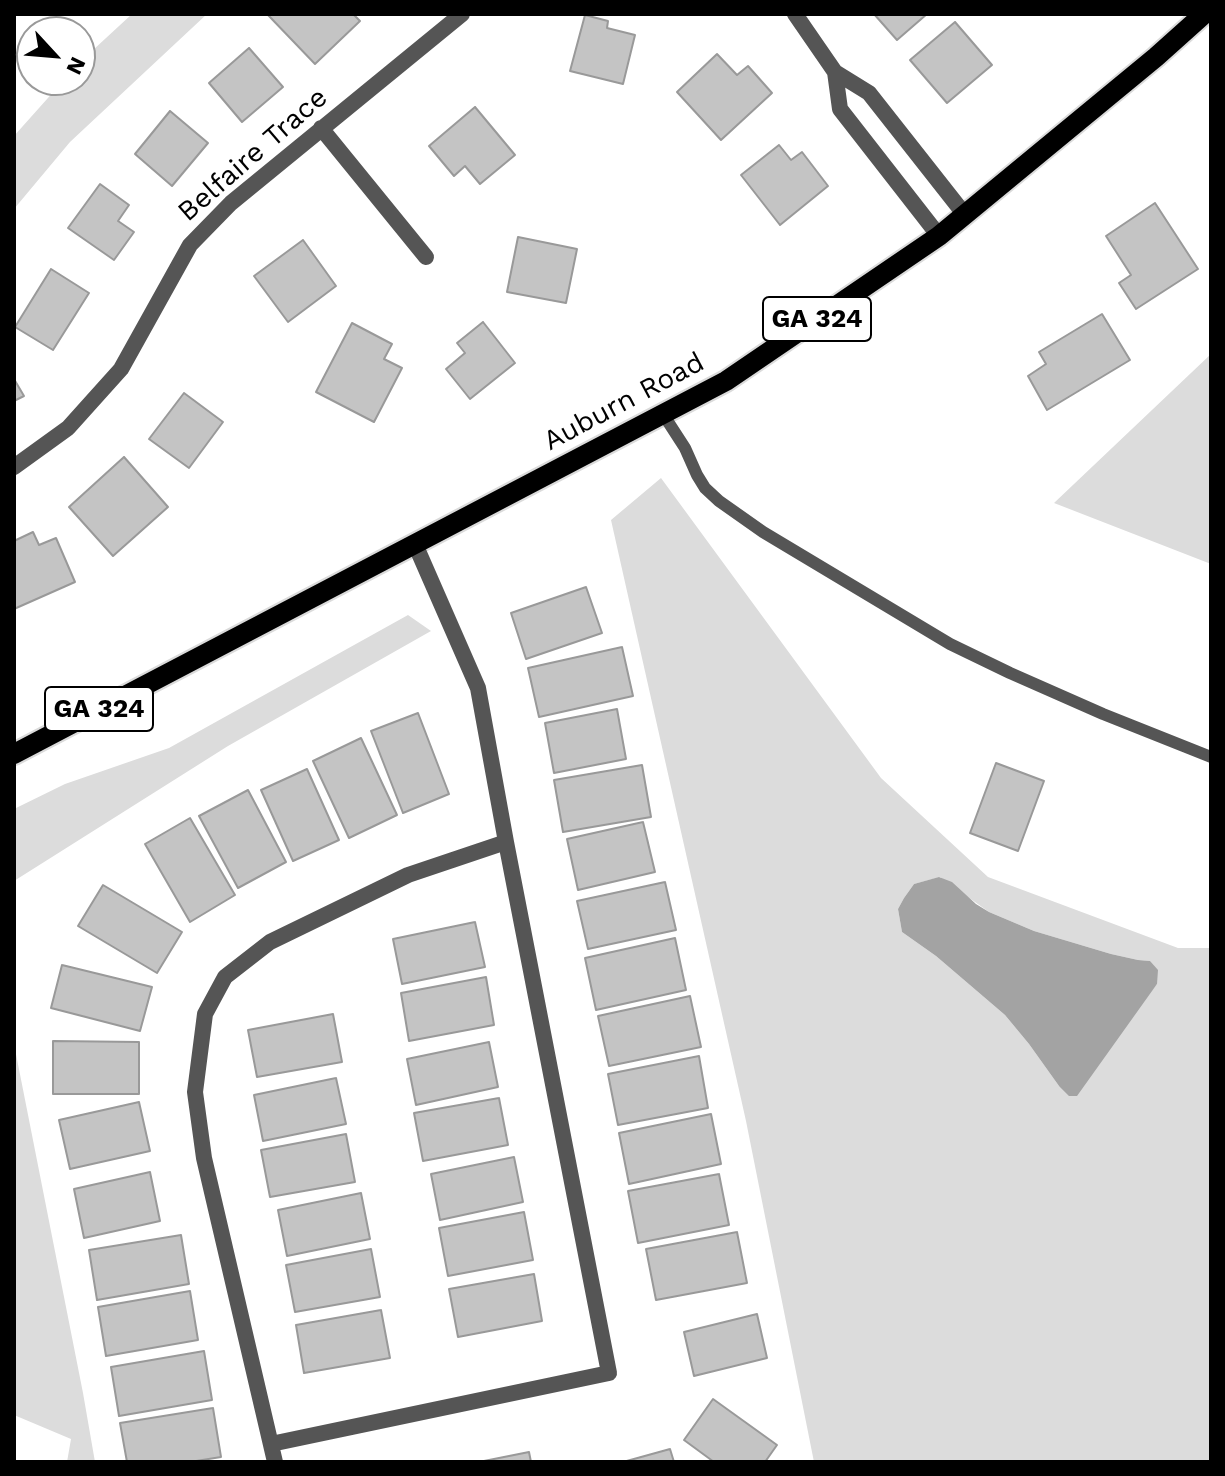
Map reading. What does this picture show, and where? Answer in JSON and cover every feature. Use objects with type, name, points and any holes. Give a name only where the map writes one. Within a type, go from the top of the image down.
[{"type":"main road","name":"Auburn Road","points":[[14,754],[726,381],[939,236],[1204,14]]},
{"type":"street","name":"Belfaire Trace","points":[[14,467],[68,428],[121,369],[190,245],[231,203],[462,14]]},
{"type":"street","points":[[795,14],[835,72],[869,93],[965,215]]},
{"type":"street","points":[[835,72],[840,109],[939,236]]},
{"type":"street","points":[[321,128],[426,257]]},
{"type":"street","points":[[271,1444],[609,1373],[478,688],[415,544]]},
{"type":"street","points":[[275,1462],[204,1158],[195,1092],[205,1014],[225,977],[270,942],[408,875],[506,842]]},
{"type":"lane","points":[[663,414],[705,488],[763,532],[950,644],[1103,714],[1211,757]]},
{"type":"shaded area","points":[[132,14],[207,14],[70,142],[14,209],[14,136],[50,96],[96,96],[96,47]]},
{"type":"shaded area","points":[[1211,354],[1211,564],[1054,503]]},
{"type":"shaded area","points":[[661,478],[881,778],[988,877],[1178,948],[1211,948],[1211,1462],[814,1462],[746,1121],[611,520]],"holes":[[[940,877],[989,912],[1034,931],[1111,954],[1150,961],[1157,984],[1059,1086],[1005,1015],[936,956],[902,932],[898,909],[914,884]]]},
{"type":"shaded area","points":[[408,615],[431,631],[228,746],[14,881],[14,809],[65,784],[169,748]]},
{"type":"shaded area","points":[[939,877],[952,882],[989,912],[1034,931],[1111,954],[1150,961],[1158,970],[1157,984],[1077,1096],[1069,1096],[1059,1086],[1005,1015],[936,956],[902,932],[898,909],[904,898],[914,884]]},
{"type":"shaded area","points":[[14,1044],[95,1462],[67,1462],[71,1439],[14,1415]]},
{"type":"building","points":[[270,14],[353,14],[360,21],[315,64]]},
{"type":"building","points":[[874,14],[927,14],[897,40]]},
{"type":"building","points":[[585,15],[608,21],[607,28],[635,35],[623,84],[570,71]]},
{"type":"building","points":[[955,22],[992,65],[947,103],[910,60]]},
{"type":"building","points":[[249,48],[283,87],[242,122],[209,83]]},
{"type":"building","points":[[717,54],[737,75],[748,66],[772,93],[721,140],[677,92]]},
{"type":"building","points":[[475,107],[515,155],[480,184],[465,166],[454,176],[429,146]]},
{"type":"building","points":[[170,111],[208,143],[172,186],[135,154]]},
{"type":"building","points":[[779,145],[791,160],[802,152],[828,186],[780,225],[741,175]]},
{"type":"building","points":[[100,184],[129,205],[118,221],[134,232],[114,260],[68,228]]},
{"type":"building","points":[[1155,203],[1198,269],[1136,309],[1119,283],[1131,275],[1106,236]]},
{"type":"building","points":[[518,237],[577,249],[566,303],[507,292]]},
{"type":"building","points":[[303,240],[336,286],[288,322],[254,276]]},
{"type":"building","points":[[51,269],[89,293],[53,350],[15,327]]},
{"type":"building","points":[[1102,314],[1130,360],[1047,410],[1028,376],[1046,364],[1039,352]]},
{"type":"building","points":[[483,322],[515,363],[470,399],[446,369],[465,353],[457,343]]},
{"type":"building","points":[[352,323],[392,344],[384,359],[402,368],[374,422],[316,392]]},
{"type":"building","points":[[14,379],[24,396],[14,401]]},
{"type":"building","points":[[184,393],[223,422],[189,468],[149,439]]},
{"type":"building","points":[[124,457],[168,507],[113,556],[69,507]]},
{"type":"building","points":[[33,532],[39,545],[56,538],[75,582],[14,609],[14,541]]},
{"type":"building","points":[[586,587],[602,633],[526,659],[511,613]]},
{"type":"building","points":[[622,647],[633,696],[539,717],[528,668]]},
{"type":"building","points":[[617,709],[626,759],[554,773],[545,723]]},
{"type":"building","points":[[418,713],[449,794],[403,813],[371,731]]},
{"type":"building","points":[[361,738],[397,815],[349,838],[313,761]]},
{"type":"building","points":[[996,763],[1044,781],[1018,851],[970,833]]},
{"type":"building","points":[[642,765],[651,817],[563,832],[554,780]]},
{"type":"building","points":[[307,769],[339,840],[293,861],[261,790]]},
{"type":"building","points":[[248,790],[286,862],[238,888],[199,816]]},
{"type":"building","points":[[190,818],[235,895],[190,922],[145,844]]},
{"type":"building","points":[[643,822],[655,872],[578,890],[567,839]]},
{"type":"building","points":[[665,882],[676,930],[588,949],[577,901]]},
{"type":"building","points":[[103,885],[182,932],[157,973],[78,926]]},
{"type":"building","points":[[475,922],[485,967],[402,984],[393,939]]},
{"type":"building","points":[[675,938],[686,990],[596,1010],[585,958]]},
{"type":"building","points":[[62,965],[152,987],[140,1031],[51,1008]]},
{"type":"building","points":[[486,977],[494,1025],[409,1041],[401,993]]},
{"type":"building","points":[[690,996],[701,1047],[609,1066],[598,1016]]},
{"type":"building","points":[[333,1014],[342,1062],[257,1077],[248,1030]]},
{"type":"building","points":[[53,1041],[139,1042],[139,1094],[53,1094]]},
{"type":"building","points":[[489,1042],[498,1087],[416,1105],[407,1059]]},
{"type":"building","points":[[699,1056],[708,1108],[618,1125],[608,1074]]},
{"type":"building","points":[[336,1078],[346,1124],[263,1141],[254,1095]]},
{"type":"building","points":[[499,1098],[508,1145],[423,1161],[414,1113]]},
{"type":"building","points":[[139,1102],[150,1151],[70,1169],[59,1120]]},
{"type":"building","points":[[711,1114],[721,1164],[629,1184],[619,1133]]},
{"type":"building","points":[[346,1134],[355,1182],[270,1197],[261,1150]]},
{"type":"building","points":[[514,1157],[523,1202],[440,1220],[431,1174]]},
{"type":"building","points":[[150,1172],[160,1221],[84,1238],[74,1189]]},
{"type":"building","points":[[719,1174],[729,1225],[638,1243],[628,1191]]},
{"type":"building","points":[[361,1193],[370,1239],[287,1256],[278,1210]]},
{"type":"building","points":[[524,1212],[533,1260],[448,1276],[439,1228]]},
{"type":"building","points":[[737,1232],[747,1283],[656,1300],[646,1249]]},
{"type":"building","points":[[181,1235],[189,1284],[97,1300],[89,1250]]},
{"type":"building","points":[[371,1249],[380,1297],[295,1312],[286,1265]]},
{"type":"building","points":[[534,1274],[542,1321],[458,1337],[449,1289]]},
{"type":"building","points":[[190,1291],[198,1340],[106,1356],[98,1307]]},
{"type":"building","points":[[381,1310],[390,1358],[304,1373],[296,1325]]},
{"type":"building","points":[[757,1314],[767,1358],[694,1376],[684,1332]]},
{"type":"building","points":[[204,1351],[212,1400],[119,1416],[111,1367]]},
{"type":"building","points":[[713,1399],[777,1445],[765,1462],[714,1462],[684,1440]]},
{"type":"building","points":[[213,1408],[221,1457],[190,1462],[127,1462],[120,1423]]},
{"type":"building","points":[[670,1449],[674,1462],[623,1462]]},
{"type":"building","points":[[529,1452],[531,1462],[479,1462]]}]
